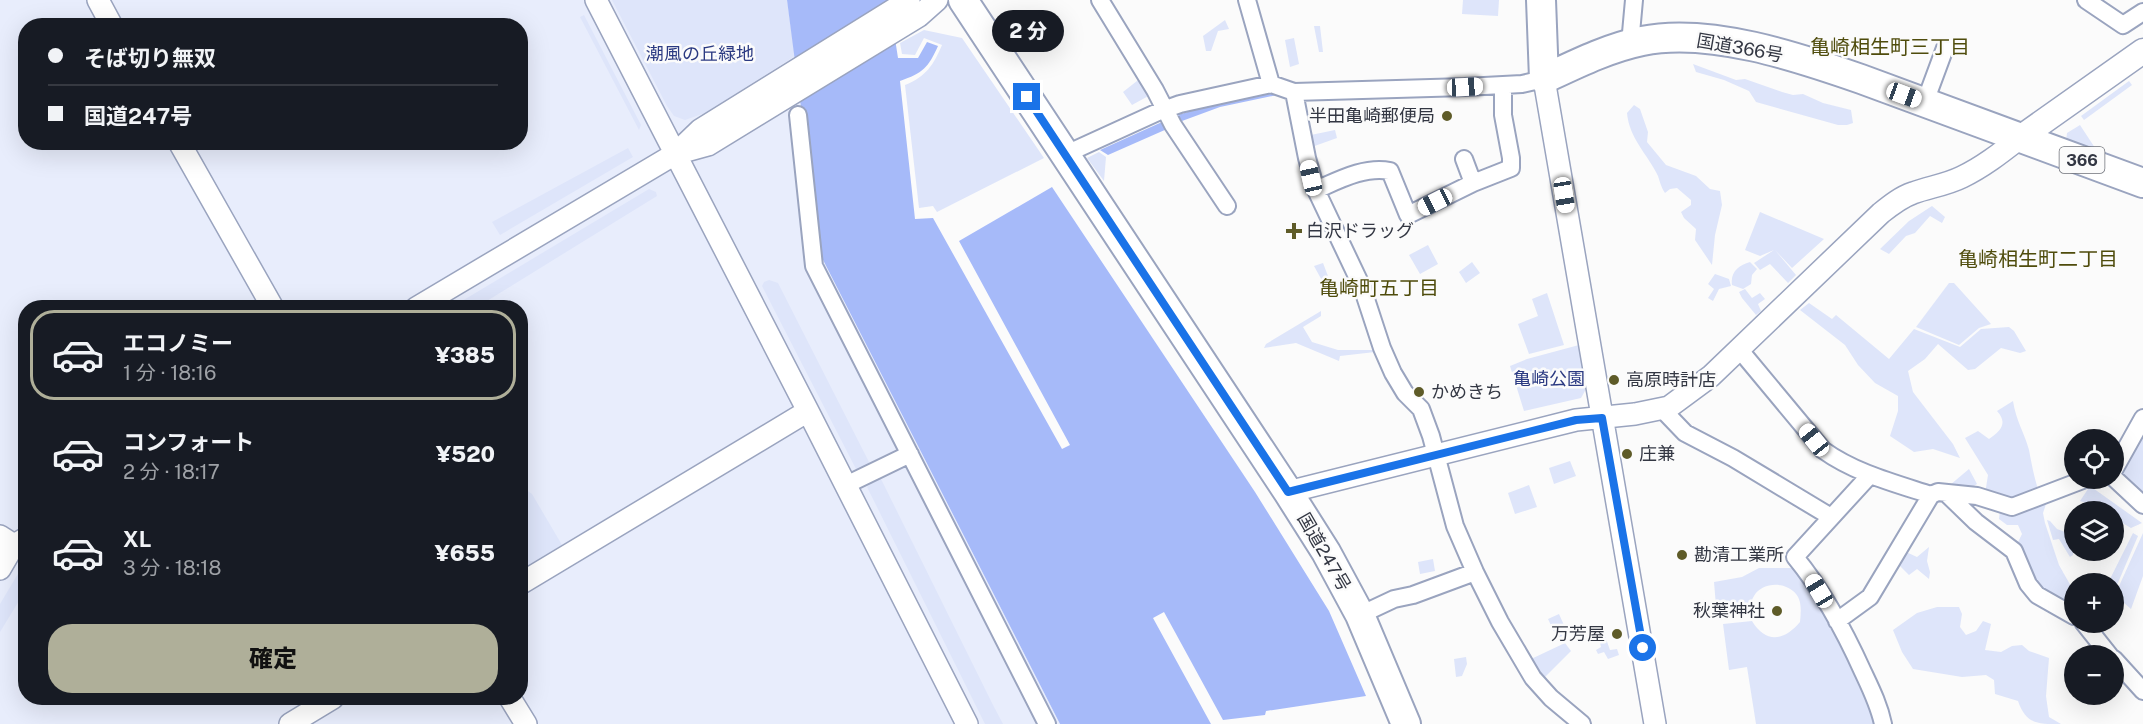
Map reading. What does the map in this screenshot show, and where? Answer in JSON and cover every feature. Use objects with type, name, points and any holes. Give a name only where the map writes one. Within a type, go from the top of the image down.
[{"type":"highway","name":"国道247号","points":[[963,0],[1326,552],[1360,615],[1406,724]]},
{"type":"highway","points":[[1541,0],[1544,79]]},
{"type":"highway","name":"国道366号","points":[[1544,79],[1630,44],[1673,38],[1743,45],[1815,63],[2143,183]]},
{"type":"main road","points":[[2020,138],[2143,51]]},
{"type":"street","points":[[98,0],[108,18]]},
{"type":"street","points":[[596,0],[967,724]]},
{"type":"street","points":[[429,300],[675,154],[700,130],[790,84],[914,8],[937,0]]},
{"type":"street","points":[[1100,0],[1168,116],[1227,206]]},
{"type":"street","points":[[1247,0],[1271,84]]},
{"type":"street","points":[[1630,44],[1634,0]]},
{"type":"street","points":[[2086,0],[2123,25],[2143,12]]},
{"type":"street","points":[[1925,102],[1945,48]]},
{"type":"street","points":[[1066,154],[1168,116],[1198,100],[1271,84],[1294,92],[1503,85],[1544,79],[1655,724]]},
{"type":"street","points":[[1316,190],[1354,174],[1380,169],[1390,171],[1408,215],[1473,183],[1511,168],[1503,115],[1503,85]]},
{"type":"street","points":[[1294,92],[1307,159],[1316,190],[1362,287],[1382,348],[1393,373],[1405,393],[1421,409],[1455,526],[1475,572],[1500,622],[1533,678],[1551,698],[1582,724]]},
{"type":"street","points":[[798,115],[814,266],[1047,724]]},
{"type":"street","points":[[1288,492],[1576,420],[1670,407],[1697,388],[1739,350],[1881,213],[1912,193],[1963,177],[2020,138]]},
{"type":"street","points":[[184,150],[268,300]]},
{"type":"street","points":[[1464,159],[1473,183]]},
{"type":"street","points":[[1739,350],[1822,450],[1870,475],[1938,494],[1977,496],[2012,507],[2064,487]]},
{"type":"street","points":[[1662,409],[1686,433],[1779,484],[1831,517]]},
{"type":"street","points":[[528,579],[808,411]]},
{"type":"street","points":[[2124,452],[2143,418]]},
{"type":"street","points":[[846,485],[910,454]]},
{"type":"street","points":[[1870,475],[1795,557],[1810,576],[1837,621],[1880,710],[1883,724]]},
{"type":"street","points":[[2124,487],[2143,505]]},
{"type":"street","points":[[1938,494],[2014,551],[2028,584],[2037,595],[2064,610]]},
{"type":"street","points":[[1837,621],[1870,597],[1938,494]]},
{"type":"street","points":[[0,569],[13,540]]},
{"type":"street","points":[[1360,615],[1394,599],[1413,595],[1475,572]]},
{"type":"street","points":[[2092,633],[2101,645]]},
{"type":"street","points":[[2124,670],[2143,692]]},
{"type":"street","points":[[290,724],[321,705]]},
{"type":"street","points":[[514,705],[526,724]]},
{"type":"shaded area","points":[[0,0],[787,0],[820,254],[1060,724],[0,724]]},
{"type":"green space","name":"潮風の丘緑地","points":[[612,0],[787,0],[795,56],[705,113],[685,120],[674,116],[667,106]]},
{"type":"green space","points":[[1463,0],[1499,0],[1498,16],[1462,14]]},
{"type":"green space","points":[[584,15],[641,125],[639,130],[580,17]]},
{"type":"green space","points":[[1225,20],[1229,29],[1218,31],[1211,51],[1206,51],[1203,36]]},
{"type":"green space","points":[[1314,26],[1320,26],[1323,52],[1319,52]]},
{"type":"green space","points":[[924,30],[962,38],[1044,158],[937,212],[933,206],[919,208],[905,85],[919,78],[928,69],[942,45],[924,38],[915,55],[902,54],[900,43]]},
{"type":"green space","points":[[1294,38],[1299,64],[1290,67],[1285,40]]},
{"type":"green space","points":[[1693,64],[1736,80],[1745,79],[1793,95],[1803,94],[1823,103],[1851,110],[1853,123],[1838,125],[1756,102],[1749,91],[1724,80],[1696,72]]},
{"type":"green space","points":[[1142,77],[1152,94],[1132,105],[1123,92]]},
{"type":"green space","points":[[2129,81],[2132,85],[2084,120],[2081,116]]},
{"type":"green space","points":[[1634,105],[1640,109],[1648,132],[1647,142],[1666,165],[1696,176],[1710,189],[1720,191],[1722,205],[1715,235],[1712,265],[1695,240],[1696,229],[1681,212],[1691,205],[1691,200],[1677,188],[1665,193],[1654,168],[1631,130],[1627,113]]},
{"type":"green space","points":[[2080,125],[2099,154],[2066,142],[2067,133]]},
{"type":"green space","points":[[1335,130],[1337,138],[1309,148],[1306,136]]},
{"type":"green space","points":[[628,148],[633,157],[500,235],[492,222]]},
{"type":"green space","points":[[1099,152],[1106,157],[1104,181],[1087,158]]},
{"type":"green space","points":[[649,189],[656,192],[657,196],[488,300],[464,300]]},
{"type":"green space","points":[[1932,206],[1945,217],[1942,223],[1930,216],[1915,233],[1906,236],[1889,254],[1880,249],[1909,221]]},
{"type":"green space","points":[[1760,212],[1824,239],[1792,268],[1775,250],[1796,275],[1788,283],[1770,264],[1760,270],[1754,263],[1774,250],[1760,256],[1745,250]]},
{"type":"green space","points":[[1428,245],[1438,264],[1420,274],[1409,255]]},
{"type":"green space","points":[[1472,262],[1480,273],[1466,283],[1459,272]]},
{"type":"green space","points":[[1750,262],[1757,269],[1752,275],[1751,284],[1743,289],[1732,285],[1732,276],[1736,270]]},
{"type":"green space","points":[[1323,263],[1331,284],[1325,286],[1314,266]]},
{"type":"green space","points":[[1715,274],[1729,279],[1731,286],[1719,289],[1713,301],[1708,298],[1714,289],[1708,284]]},
{"type":"green space","points":[[769,280],[778,283],[870,464],[865,469],[856,469],[762,286]]},
{"type":"green space","points":[[1949,283],[1954,283],[1991,324],[1979,328],[1959,345],[1916,327]]},
{"type":"green space","points":[[1745,289],[1752,298],[1760,293],[1765,299],[1758,304],[1761,311],[1756,315],[1739,292]]},
{"type":"green space","points":[[1547,293],[1564,345],[1529,354],[1518,324],[1538,316],[1532,299]]},
{"type":"green space","points":[[1809,303],[1832,319],[1836,315],[1889,359],[1914,329],[1960,347],[1981,329],[2009,327],[2026,351],[2020,353],[2001,348],[1975,369],[1968,370],[1938,344],[1925,359],[1908,371],[1913,392],[1953,444],[1960,458],[1933,449],[1914,452],[1890,436],[1898,411],[1898,396],[1875,383],[1858,365],[1845,345],[1800,310]]},
{"type":"green space","points":[[1321,311],[1321,316],[1303,327],[1312,342],[1338,350],[1375,350],[1375,352],[1340,356],[1339,361],[1296,343],[1264,348],[1266,344]]},
{"type":"green space","name":"亀崎公園","points":[[1579,345],[1586,389],[1581,398],[1524,411],[1510,366]]},
{"type":"green space","points":[[2013,401],[2029,450],[2039,492],[2011,501],[1985,494],[1988,475],[1965,438],[1978,431],[1989,439],[1993,436],[2002,427],[2002,419],[1997,411]]},
{"type":"green space","points":[[2143,429],[2143,493],[2124,480],[2124,465]]},
{"type":"green space","points":[[1570,461],[1576,476],[1554,484],[1549,468]]},
{"type":"green space","points":[[1969,469],[1977,484],[1966,491],[1951,491],[1950,485]]},
{"type":"green space","points":[[880,477],[1003,724],[985,724],[867,487],[874,479]]},
{"type":"green space","points":[[1529,485],[1537,507],[1515,514],[1508,493]]},
{"type":"green space","points":[[2088,489],[2094,489],[2111,501],[2080,501]]},
{"type":"green space","points":[[528,491],[532,494],[562,545],[528,567]]},
{"type":"green space","points":[[2047,501],[2043,513],[2059,565],[2064,574],[2064,605],[2040,591],[2016,546],[2022,534],[2018,525],[2007,525],[1999,519],[2000,510]]},
{"type":"green space","points":[[2124,510],[2142,523],[2131,528],[2124,524]]},
{"type":"green space","points":[[2047,520],[2064,532],[2064,547],[2059,539],[2053,540]]},
{"type":"green space","points":[[2133,533],[2138,536],[2122,573],[2113,573],[2119,561],[2124,561],[2124,551]]},
{"type":"green space","points":[[2143,533],[2143,576],[2131,609],[2124,603],[2124,575]]},
{"type":"green space","points":[[1929,547],[1927,561],[1929,579],[1917,569],[1909,575],[1897,563],[1904,551],[1917,557]]},
{"type":"green space","points":[[1433,559],[1435,571],[1420,574],[1418,562]]},
{"type":"green space","points":[[1759,568],[1796,568],[1816,598],[1873,706],[1877,724],[1756,724],[1747,667],[1729,670],[1723,624],[1752,621],[1763,634],[1781,636],[1800,622],[1799,600],[1792,590],[1786,587],[1768,586],[1754,596],[1750,615],[1717,618],[1714,582],[1742,577]]},
{"type":"green space","points":[[18,574],[18,602],[0,632],[0,604]]},
{"type":"green space","points":[[1937,607],[1959,607],[1962,614],[1960,627],[1966,635],[1976,631],[1983,621],[1991,624],[1985,650],[2001,652],[2012,646],[2022,645],[2029,651],[2049,658],[2046,696],[2049,717],[2061,724],[2039,723],[2029,718],[2021,709],[2018,701],[1995,694],[1994,680],[1986,675],[1962,677],[1913,669],[1902,652],[1893,630],[1917,613]]},
{"type":"green space","points":[[1559,614],[1568,634],[1557,638],[1548,619]]},
{"type":"green space","points":[[1605,636],[1610,650],[1617,649],[1619,655],[1608,659],[1604,652],[1598,654],[1596,650],[1601,647],[1599,639]]},
{"type":"green space","points":[[1565,643],[1571,651],[1542,680],[1529,660]]},
{"type":"green space","points":[[1466,657],[1467,664],[1462,676],[1456,677],[1454,659]]},
{"type":"water","points":[[787,0],[889,0],[898,58],[918,58],[927,42],[938,46],[924,69],[900,81],[915,219],[933,218],[1062,449],[1070,445],[959,241],[1052,187],[1255,492],[1329,611],[1366,696],[1266,711],[1265,715],[1223,720],[1164,612],[1153,618],[1211,724],[1060,724],[820,254]]},
{"type":"water","points":[[1275,91],[1282,94],[1220,107],[1182,121],[1178,115],[1219,102]]},
{"type":"water","points":[[1162,122],[1167,129],[1108,155],[1100,150]]},
{"type":"place","name":"半田亀崎郵便局","points":[[1447,116]]},
{"type":"place","name":"白沢ドラッグ","points":[[1294,231]]},
{"type":"place","name":"高原時計店","points":[[1614,380]]},
{"type":"place","name":"かめきち","points":[[1419,392]]},
{"type":"place","name":"庄兼","points":[[1627,454]]},
{"type":"place","name":"勘清工業所","points":[[1682,555]]},
{"type":"place","name":"秋葉神社","points":[[1777,611]]},
{"type":"place","name":"万芳屋","points":[[1617,634]]},
{"type":"district","name":"亀崎相生町三丁目","points":[[1890,47]]},
{"type":"district","name":"亀崎相生町二丁目","points":[[2038,259]]},
{"type":"district","name":"亀崎町五丁目","points":[[1379,288]]},
{"type":"route","points":[[1027,97],[1288,492],[1576,420],[1602,418],[1643,648]]}]
